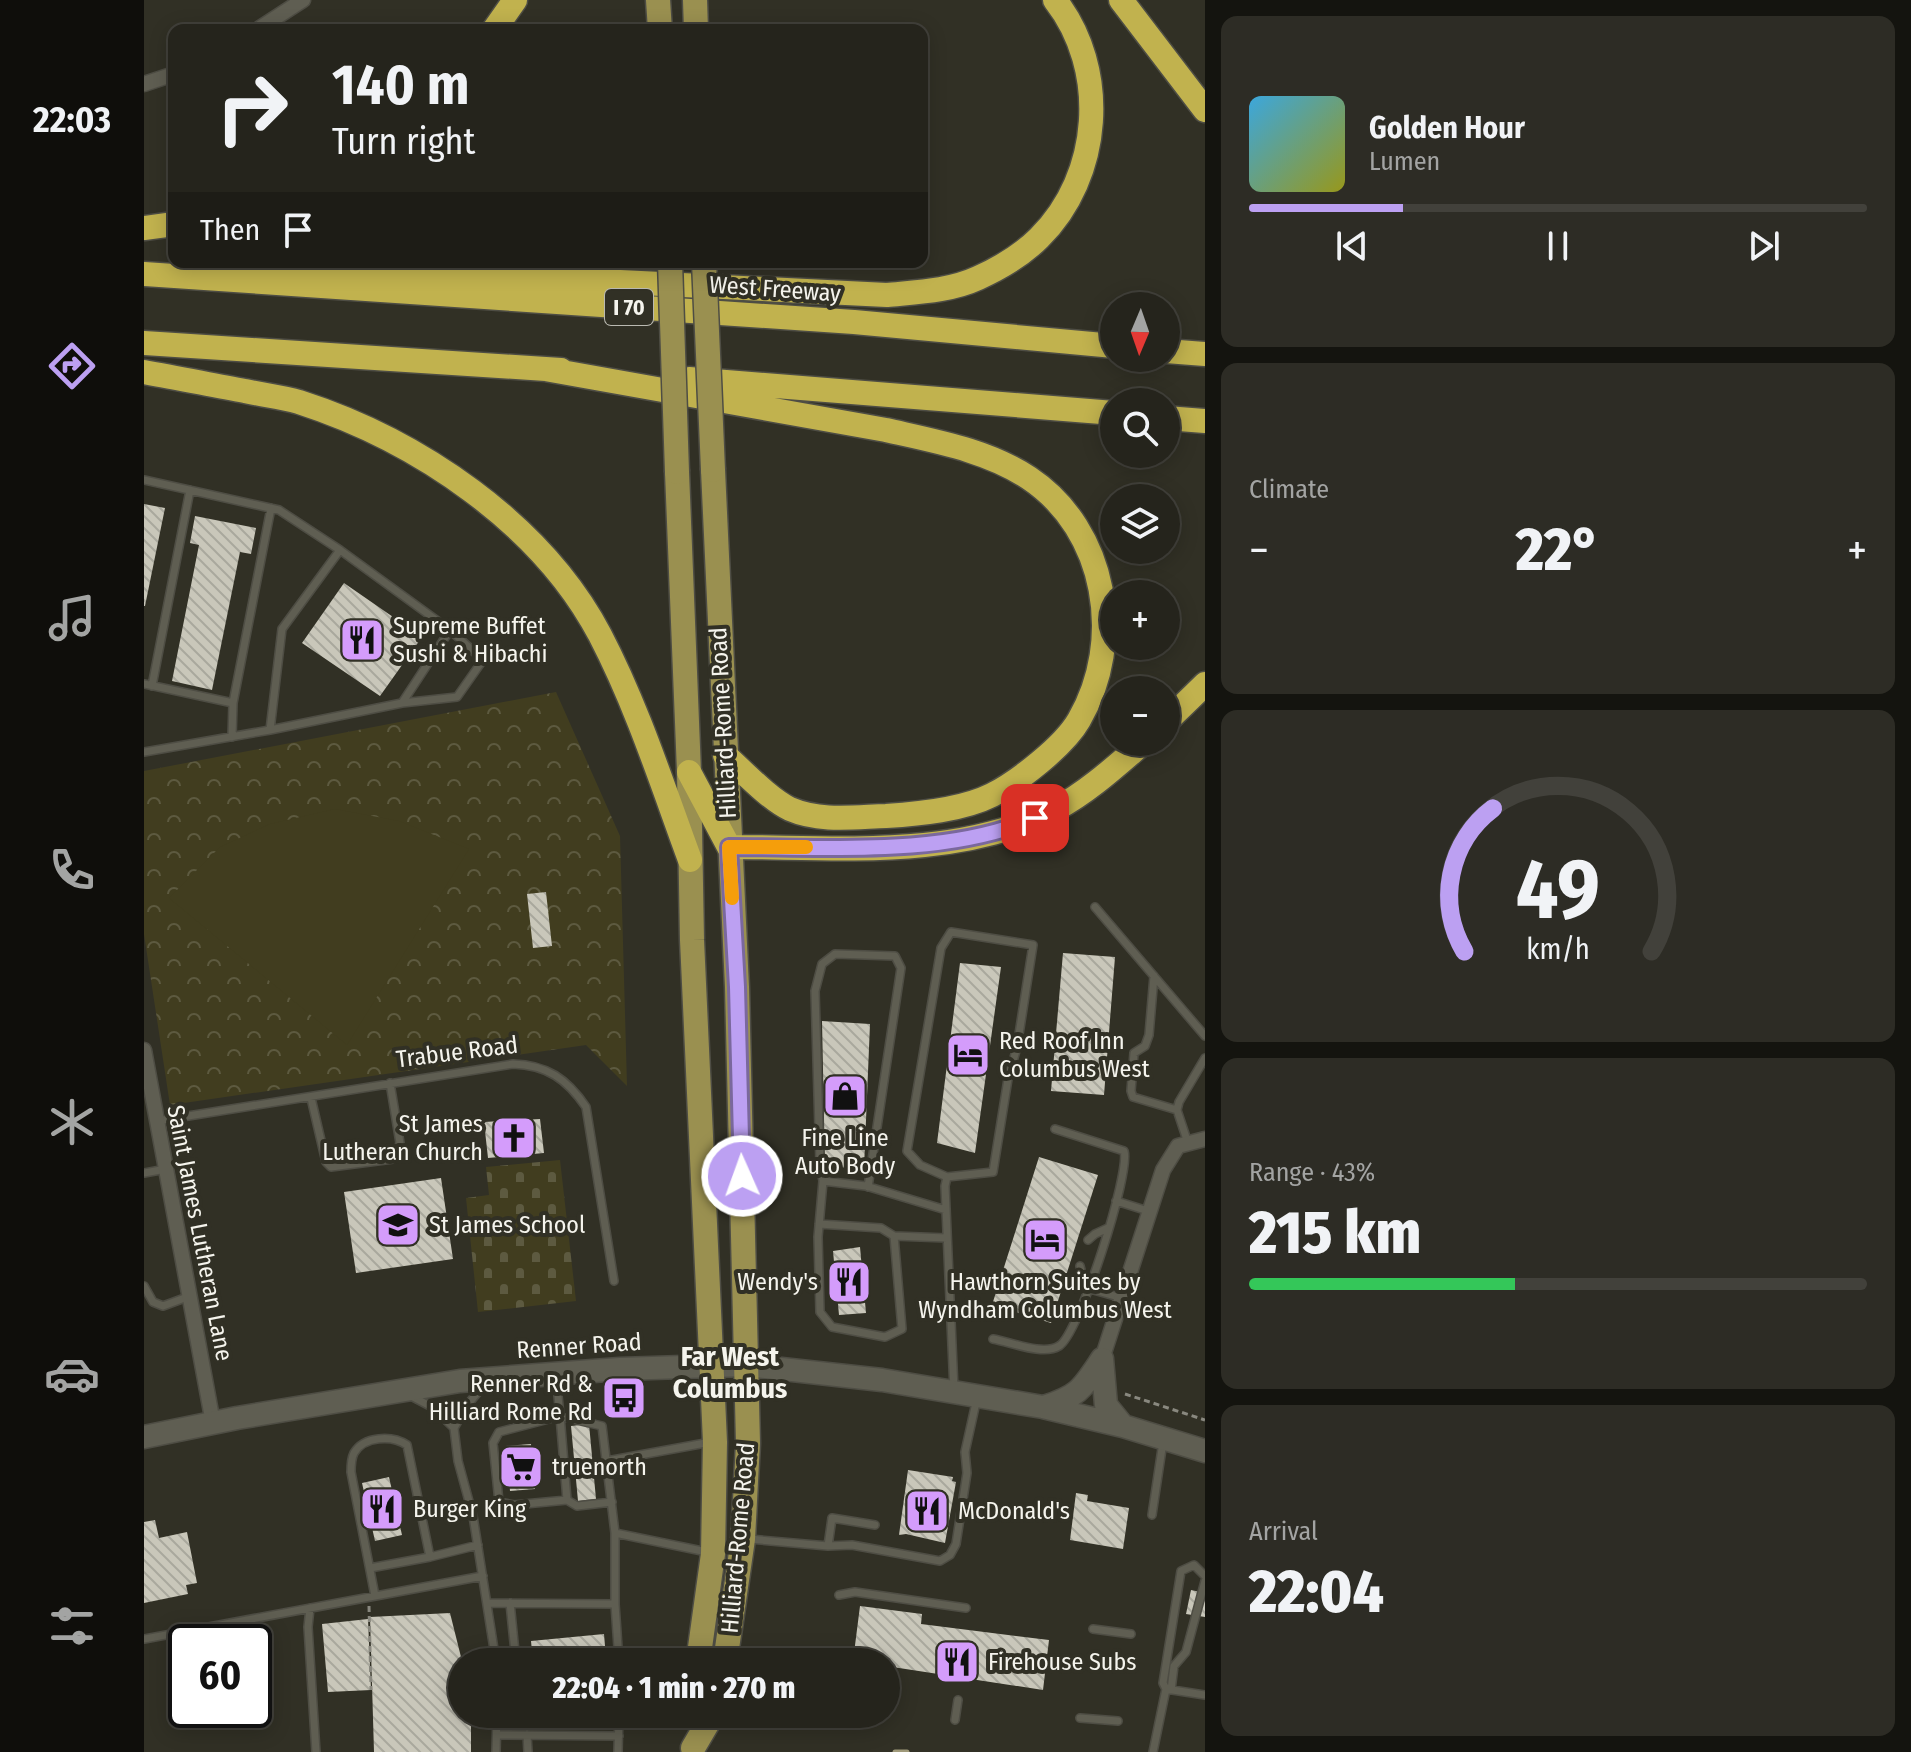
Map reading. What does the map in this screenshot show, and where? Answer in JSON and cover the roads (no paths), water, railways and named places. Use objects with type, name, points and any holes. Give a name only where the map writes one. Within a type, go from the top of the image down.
[{"type":"highway","points":[[498,24],[515,0]]},
{"type":"highway","points":[[331,268],[887,295],[937,290],[974,280],[1011,260],[1039,238],[1059,215],[1074,189],[1085,159],[1092,127],[1092,93],[1086,63],[1074,33],[1055,0]]},
{"type":"highway","points":[[1121,0],[1205,110]]},
{"type":"highway","points":[[144,228],[168,225]]},
{"type":"highway","points":[[144,265],[168,262]]},
{"type":"highway","name":"West Freeway","points":[[144,274],[838,321],[1100,345]]},
{"type":"highway","points":[[144,343],[838,389],[1100,412]]},
{"type":"highway","points":[[1180,352],[1205,354]]},
{"type":"highway","points":[[545,369],[727,399],[886,430],[1001,462],[1031,479],[1054,500],[1075,524],[1090,551],[1101,585],[1104,619],[1103,652],[1095,684],[1078,722],[1035,764],[992,795],[900,815],[812,816],[788,808],[725,755]]},
{"type":"highway","points":[[144,372],[296,401],[342,418],[438,467],[484,499],[542,554],[598,632],[627,690],[690,860]]},
{"type":"highway","points":[[1180,419],[1205,421]]},
{"type":"highway","points":[[1180,708],[1205,684]]},
{"type":"highway","points":[[689,772],[729,847],[922,846],[1014,828],[1057,808],[1096,784],[1128,756]]},
{"type":"main road","points":[[658,0],[660,24]]},
{"type":"main road","points":[[695,0],[696,24]]},
{"type":"main road","name":"Hilliard-Rome Road","points":[[670,268],[690,860],[715,1442],[713,1554],[700,1648]]},
{"type":"main road","name":"Hilliard-Rome Road","points":[[704,268],[737,987],[748,1443],[743,1539],[727,1648]]},
{"type":"main road","points":[[1043,1407],[1070,1399],[1087,1382],[1102,1359]]},
{"type":"main road","points":[[1102,1359],[1106,1405],[1123,1426]]},
{"type":"main road","name":"Renner Road","points":[[144,1437],[399,1390],[490,1379],[746,1365],[825,1373],[1043,1407],[1123,1426],[1205,1451]]},
{"type":"main road","points":[[692,1728],[692,1750]]},
{"type":"main road","points":[[692,1750],[705,1728]]},
{"type":"street","points":[[266,24],[303,0]]},
{"type":"street","points":[[144,84],[168,76]]},
{"type":"street","name":"Saint James Lutheran Lane","points":[[144,1050],[150,1122],[166,1169],[213,1423]]},
{"type":"street","points":[[1102,1359],[1163,1170],[1178,1146],[1205,1139]]},
{"type":"lane","points":[[144,480],[279,510],[450,630],[483,660],[457,697],[402,703],[144,752]]},
{"type":"lane","points":[[190,490],[148,685],[233,703]]},
{"type":"lane","points":[[232,737],[233,703],[271,508]]},
{"type":"lane","points":[[270,730],[282,629],[340,550]]},
{"type":"lane","points":[[402,703],[450,630]]},
{"type":"lane","points":[[1095,907],[1205,1036]]},
{"type":"lane","points":[[951,932],[1033,945],[993,1172],[947,1177],[920,1165],[907,1151],[941,948],[951,932]]},
{"type":"lane","points":[[868,1187],[901,968],[895,956],[835,954],[822,964],[815,991],[823,1181],[819,1224],[820,1312],[832,1327],[885,1337],[902,1329],[894,1236]]},
{"type":"lane","points":[[1154,976],[1149,1035],[1145,1046],[1134,1053],[1131,1091],[1133,1097],[1177,1110]]},
{"type":"lane","points":[[1188,1143],[1177,1110],[1205,1058]]},
{"type":"lane","name":"Trabue Road","points":[[150,1122],[513,1064],[532,1065],[553,1072],[573,1088],[586,1107],[614,1281]]},
{"type":"lane","points":[[311,1098],[326,1162],[331,1167],[393,1159],[400,1143],[390,1083]]},
{"type":"lane","points":[[993,1339],[1051,1350],[1062,1345],[1071,1334],[1090,1289],[1116,1201],[1125,1167],[1124,1151],[1055,1129]]},
{"type":"lane","points":[[144,1173],[166,1169]]},
{"type":"lane","points":[[947,1177],[954,1392]]},
{"type":"lane","points":[[823,1181],[868,1187],[946,1210]]},
{"type":"lane","points":[[1116,1201],[1149,1212]]},
{"type":"lane","points":[[819,1224],[881,1228],[894,1236],[947,1238]]},
{"type":"lane","points":[[1088,1240],[1108,1228]]},
{"type":"lane","points":[[1080,1266],[1090,1289],[1122,1298]]},
{"type":"lane","points":[[144,1286],[153,1302],[163,1306],[190,1296]]},
{"type":"lane","points":[[556,1373],[567,1500]]},
{"type":"lane","points":[[490,1379],[468,1404],[454,1428],[458,1461],[473,1516],[494,1648]]},
{"type":"lane","points":[[399,1390],[432,1407],[454,1428]]},
{"type":"lane","points":[[743,1539],[852,1545],[940,1561],[950,1555],[956,1544],[967,1473],[965,1452],[977,1396]]},
{"type":"lane","points":[[612,1502],[577,1506],[567,1500],[514,1505],[499,1502],[493,1443],[499,1432],[560,1416],[602,1426],[612,1502],[615,1533],[618,1648]]},
{"type":"lane","points":[[372,1596],[370,1568],[351,1472],[352,1456],[361,1445],[382,1438],[398,1439],[407,1445],[430,1557]]},
{"type":"lane","points":[[1152,1515],[1163,1439]]},
{"type":"lane","points":[[607,1461],[715,1442]]},
{"type":"lane","points":[[828,1546],[832,1518],[875,1525]]},
{"type":"lane","points":[[615,1533],[713,1554]]},
{"type":"lane","points":[[370,1568],[478,1545]]},
{"type":"lane","points":[[1153,1752],[1169,1690],[1174,1666],[1186,1652],[1205,1578],[1194,1565],[1181,1571],[1163,1683],[1169,1690],[1205,1695]]},
{"type":"lane","points":[[222,1624],[483,1576]]},
{"type":"lane","points":[[839,1595],[855,1592],[966,1608]]},
{"type":"lane","points":[[487,1603],[615,1604]]},
{"type":"lane","points":[[510,1603],[515,1648]]},
{"type":"lane","points":[[310,1608],[308,1627],[316,1752]]},
{"type":"lane","points":[[1093,1629],[1131,1634]]},
{"type":"lane","points":[[144,1639],[168,1634]]},
{"type":"lane","points":[[955,1720],[958,1700]]},
{"type":"lane","points":[[1080,1718],[1118,1721]]},
{"type":"lane","points":[[496,1752],[498,1728]]},
{"type":"lane","points":[[618,1752],[619,1728]]},
{"type":"lane","points":[[498,1735],[619,1736]]},
{"type":"lane","points":[[527,1735],[528,1752]]},
{"type":"waterway","points":[[895,1752],[907,1752]]},
{"type":"place","name":"Supreme Buffet Sushi & Hibachi","points":[[362,640]]},
{"type":"place","name":"Red Roof Inn Columbus West","points":[[968,1055]]},
{"type":"place","name":"Fine Line Auto Body","points":[[845,1096]]},
{"type":"place","name":"St James Lutheran Church","points":[[514,1138]]},
{"type":"place","name":"St James School","points":[[398,1225]]},
{"type":"place","name":"Hawthorn Suites by Wyndham Columbus West","points":[[1045,1240]]},
{"type":"place","name":"Wendy's","points":[[849,1282]]},
{"type":"place","name":"Renner Rd & Hilliard Rome Rd","points":[[624,1398]]},
{"type":"place","name":"truenorth","points":[[521,1467]]},
{"type":"place","name":"Burger King","points":[[382,1509]]},
{"type":"place","name":"McDonald's","points":[[927,1511]]},
{"type":"place","name":"Firehouse Subs","points":[[957,1662]]},
{"type":"district","name":"Far West Columbus","points":[[730,1372]]}]
